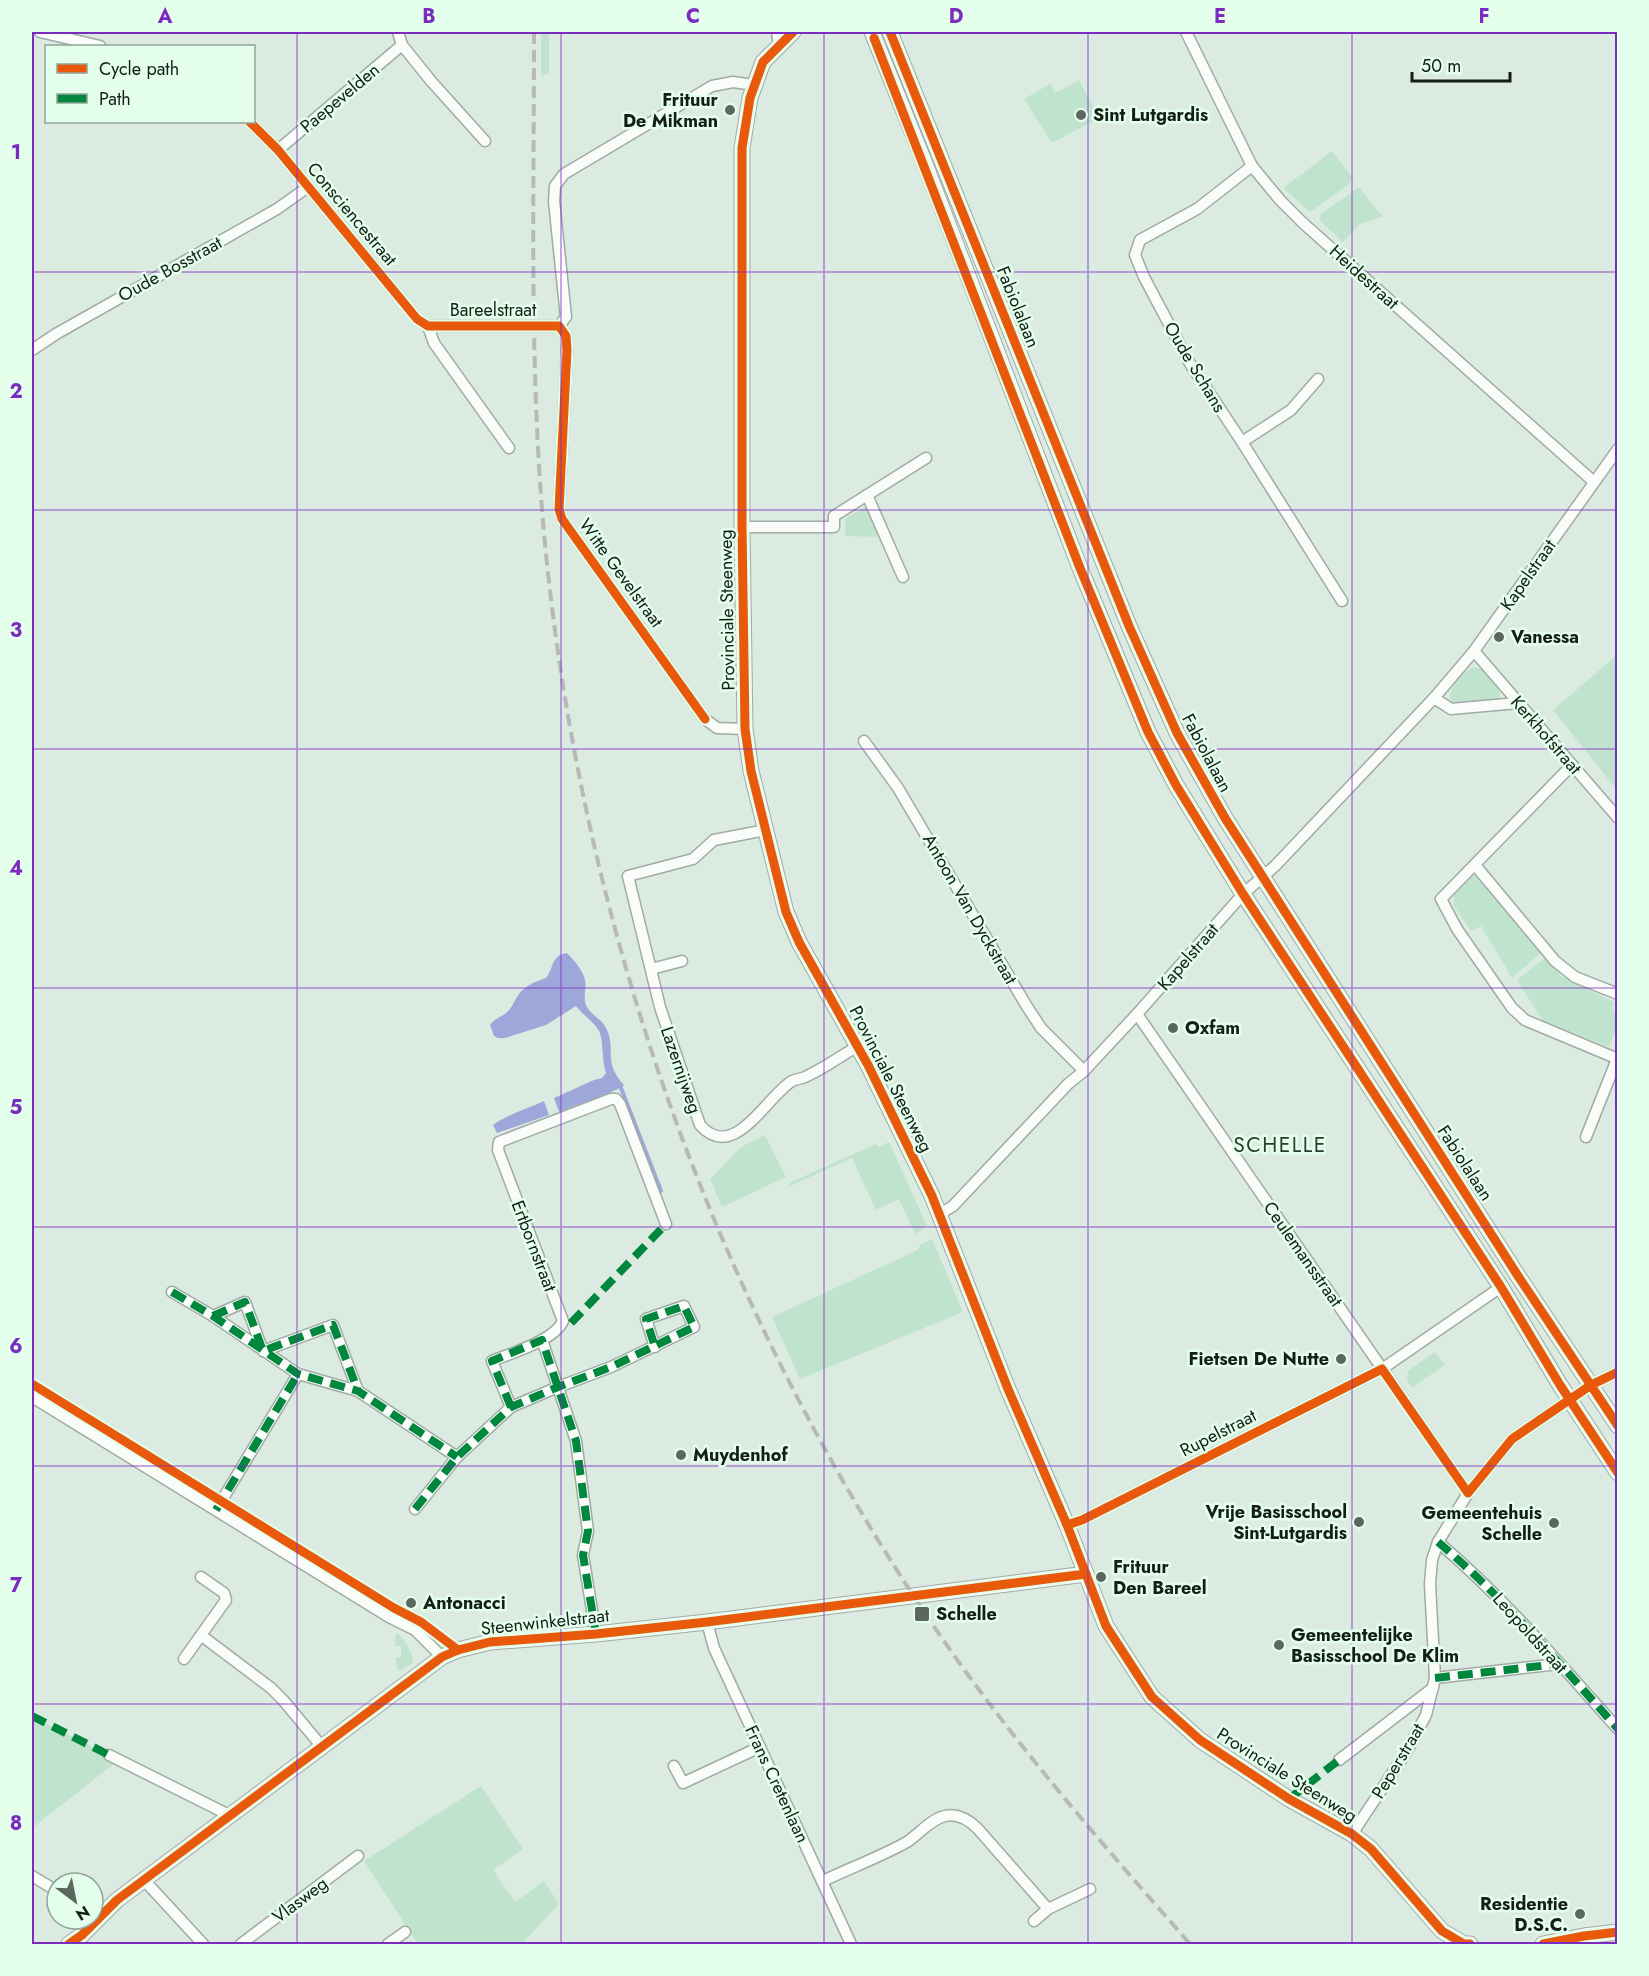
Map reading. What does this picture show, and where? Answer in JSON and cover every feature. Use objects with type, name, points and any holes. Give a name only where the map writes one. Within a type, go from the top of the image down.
[{"type":"street","points":[[40,32],[96,45]]},
{"type":"street","points":[[398,32],[402,45],[485,141]]},
{"type":"street","name":"Provinciale Steenweg","points":[[793,32],[778,38],[763,62],[754,85],[742,148],[742,527],[745,729],[751,771],[786,912],[799,942],[858,1046],[940,1214],[1008,1389],[1067,1525],[1106,1626],[1152,1697],[1209,1746],[1289,1799],[1352,1834],[1371,1849],[1442,1931],[1466,1944]]},
{"type":"street","points":[[778,38],[807,32]]},
{"type":"street","name":"Fabiolalaan","points":[[872,32],[924,161],[1080,568],[1143,721],[1176,785],[1243,894],[1501,1287],[1617,1473]]},
{"type":"street","name":"Fabiolalaan","points":[[890,32],[1155,687],[1198,773],[1261,878],[1617,1426]]},
{"type":"street","name":"Heidestraat","points":[[1186,32],[1252,166],[1280,200],[1594,482]]},
{"type":"street","name":"Paepevelden","points":[[278,150],[402,45]]},
{"type":"street","name":"Witte Gevelstraat","points":[[745,729],[717,728],[705,719],[562,519],[559,508],[567,350],[566,336],[559,326],[566,317],[554,201],[555,186],[564,174],[712,86],[733,82],[754,85]]},
{"type":"street","name":"Consciencestraat","points":[[251,123],[278,150],[417,319],[428,326],[434,343],[509,448]]},
{"type":"street","name":"Oude Schans","points":[[1252,166],[1197,209],[1140,240],[1136,255],[1144,277],[1189,362],[1342,601]]},
{"type":"street","name":"Oude Bosstraat","points":[[32,350],[56,334],[277,209],[308,187]]},
{"type":"street","name":"Bareelstraat","points":[[428,326],[559,326]]},
{"type":"street","points":[[1242,442],[1291,410],[1318,380]]},
{"type":"street","name":"Kapelstraat","points":[[940,1214],[953,1206],[1068,1084],[1084,1071],[1243,894],[1275,866],[1434,699],[1474,651],[1617,449]]},
{"type":"street","points":[[742,527],[834,527],[834,516],[926,458]]},
{"type":"street","points":[[867,495],[903,577]]},
{"type":"street","name":"Kerkhofstraat","points":[[1474,651],[1617,818]]},
{"type":"street","points":[[1434,699],[1451,709],[1518,702]]},
{"type":"street","name":"Antoon Van Dyckstraat","points":[[864,741],[904,798],[1041,1028],[1084,1071]]},
{"type":"street","points":[[1572,765],[1441,899],[1453,923],[1512,1008],[1525,1020],[1617,1059],[1586,1137]]},
{"type":"street","name":"Lazernijweg","points":[[766,830],[714,840],[693,859],[628,876],[660,1007],[700,1125],[708,1134],[723,1137],[737,1133],[792,1082],[805,1077],[858,1046]]},
{"type":"street","points":[[1475,865],[1555,960],[1575,977],[1617,994]]},
{"type":"street","points":[[651,969],[682,961]]},
{"type":"street","name":"Ceulemansstraat","points":[[1137,1014],[1468,1493]]},
{"type":"street","name":"Ertbornstraat","points":[[542,1340],[559,1328],[562,1321],[498,1150],[498,1144],[503,1139],[616,1099],[620,1104],[666,1224]]},
{"type":"street","name":"Rupelstraat","points":[[1067,1525],[1382,1369],[1501,1287]]},
{"type":"street","points":[[172,1292],[213,1316],[298,1374],[358,1391],[457,1457]]},
{"type":"street","points":[[213,1316],[245,1302],[263,1351]]},
{"type":"street","points":[[415,1509],[457,1457],[511,1407],[611,1367],[655,1347],[694,1327],[684,1306],[646,1319],[655,1347]]},
{"type":"street","points":[[263,1351],[333,1325],[358,1391]]},
{"type":"street","points":[[511,1407],[492,1361],[542,1340],[576,1441],[588,1531],[583,1555],[596,1634]]},
{"type":"street","name":"Peperstraat","points":[[1352,1834],[1407,1751],[1426,1715],[1434,1683],[1430,1584],[1432,1560],[1438,1542],[1468,1493],[1512,1439],[1570,1399],[1617,1372]]},
{"type":"street","points":[[216,1510],[298,1374]]},
{"type":"street","points":[[32,1397],[379,1611],[414,1630],[442,1657]]},
{"type":"street","name":"Leopoldstraat","points":[[1438,1542],[1490,1589],[1529,1629],[1617,1729]]},
{"type":"street","name":"Steenwinkelstraat","points":[[105,1908],[442,1657],[458,1650],[490,1642],[707,1622],[1086,1575]]},
{"type":"street","points":[[184,1659],[226,1600],[224,1593],[201,1577]]},
{"type":"street","name":"Frans Cretenlaan","points":[[707,1622],[714,1648],[851,1944]]},
{"type":"street","points":[[202,1636],[271,1688],[323,1748]]},
{"type":"street","points":[[1339,1760],[1434,1683],[1558,1664]]},
{"type":"street","points":[[674,1766],[683,1783],[760,1747]]},
{"type":"street","points":[[109,1755],[231,1816]]},
{"type":"street","points":[[823,1881],[902,1845],[935,1820],[952,1815],[965,1819],[978,1828],[1048,1909]]},
{"type":"street","name":"Vlasweg","points":[[241,1944],[358,1856]]},
{"type":"street","points":[[32,1876],[45,1884]]},
{"type":"street","points":[[144,1880],[203,1944]]},
{"type":"street","points":[[1034,1921],[1048,1909],[1090,1889]]},
{"type":"street","name":"Steenwinkelstraat","points":[[69,1944],[85,1931]]},
{"type":"street","points":[[388,1944],[405,1932]]},
{"type":"street","points":[[1543,1944],[1617,1932]]},
{"type":"green space","points":[[541,32],[549,32],[549,73],[541,76]]},
{"type":"green space","points":[[1079,80],[1099,118],[1052,143],[1024,99],[1050,84],[1055,93]]},
{"type":"green space","points":[[1332,151],[1353,178],[1348,185],[1310,212],[1283,188]]},
{"type":"green space","points":[[1359,187],[1379,213],[1384,216],[1360,224],[1343,242],[1319,220],[1321,214]]},
{"type":"green space","points":[[867,506],[878,537],[845,536],[845,519]]},
{"type":"green space","points":[[1617,655],[1617,790],[1553,710]]},
{"type":"green space","points":[[1474,667],[1484,671],[1492,678],[1500,693],[1500,698],[1494,703],[1489,699],[1455,705],[1450,698],[1452,689],[1462,676]]},
{"type":"green space","points":[[1473,876],[1478,876],[1542,952],[1512,978],[1481,926],[1471,931],[1454,906],[1454,895]]},
{"type":"green space","points":[[1546,957],[1561,976],[1614,1002],[1613,1009],[1617,1024],[1609,1047],[1543,1021],[1517,980]]},
{"type":"green space","points":[[765,1135],[786,1177],[722,1207],[710,1179],[741,1147]]},
{"type":"green space","points":[[889,1142],[927,1226],[915,1234],[899,1199],[876,1210],[852,1158],[790,1186],[789,1183],[876,1144],[878,1147]]},
{"type":"green space","points":[[932,1239],[963,1312],[800,1379],[772,1317],[918,1250],[920,1245]]},
{"type":"green space","points":[[1435,1352],[1445,1365],[1412,1388],[1407,1380],[1408,1371]]},
{"type":"green space","points":[[398,1633],[406,1643],[413,1659],[413,1663],[400,1671],[397,1670],[396,1657],[401,1657],[401,1646],[395,1646],[395,1635]]},
{"type":"green space","points":[[32,1716],[119,1760],[32,1828]]},
{"type":"green space","points":[[481,1786],[523,1849],[493,1870],[515,1902],[544,1881],[559,1904],[522,1944],[418,1944],[364,1861]]},
{"type":"water","points":[[567,953],[584,977],[586,1004],[606,1028],[613,1069],[624,1085],[559,1112],[554,1098],[602,1078],[606,1073],[601,1035],[597,1028],[576,1006],[546,1025],[505,1038],[494,1036],[490,1025],[508,1011],[523,990],[546,978],[558,956]]},
{"type":"water","points":[[544,1101],[549,1115],[497,1133],[493,1125]]},
{"type":"waterway","points":[[621,1088],[661,1191]]},
{"type":"railway","points":[[534,32],[534,352],[545,544],[564,691],[592,836],[629,979],[675,1120],[730,1257],[794,1391],[866,1520],[946,1644],[1003,1722],[1190,1944]]},
{"type":"marked path","points":[[571,1323],[666,1224]]},
{"type":"marked path","points":[[172,1292],[213,1316],[298,1374],[358,1391],[457,1457]]},
{"type":"marked path","points":[[213,1316],[245,1302],[263,1351],[333,1325],[358,1391]]},
{"type":"marked path","points":[[415,1509],[457,1457],[511,1407],[611,1367],[694,1327],[684,1306],[646,1319],[655,1347]]},
{"type":"marked path","points":[[511,1407],[492,1361],[542,1340],[576,1441],[588,1531],[583,1555],[596,1634]]},
{"type":"marked path","points":[[216,1510],[298,1374]]},
{"type":"marked path","points":[[1438,1542],[1509,1609],[1618,1729]]},
{"type":"marked path","points":[[1435,1678],[1558,1664]]},
{"type":"marked path","points":[[32,1716],[109,1755]]},
{"type":"marked path","points":[[1289,1799],[1339,1760]]},
{"type":"cycle path","points":[[793,32],[763,62],[750,98],[742,148],[742,527],[745,729],[751,771],[786,912],[799,942],[868,1065],[932,1196],[1008,1389],[1067,1525],[1106,1626],[1152,1697],[1200,1740],[1289,1799],[1352,1834],[1371,1849],[1442,1931],[1464,1944],[1470,1944]]},
{"type":"cycle path","points":[[890,32],[1129,626],[1177,733],[1225,818],[1518,1276],[1618,1426]]},
{"type":"cycle path","points":[[874,38],[1080,568],[1148,732],[1176,785],[1243,894],[1501,1287],[1560,1385],[1618,1473]]},
{"type":"cycle path","points":[[251,123],[278,150],[417,319],[428,326],[559,326],[566,336],[567,350],[559,509],[562,519],[705,719]]},
{"type":"cycle path","points":[[1067,1525],[1082,1520],[1382,1369],[1468,1493],[1512,1439],[1591,1385],[1618,1372]]},
{"type":"cycle path","points":[[32,1384],[394,1608],[421,1622],[458,1650]]},
{"type":"cycle path","points":[[69,1944],[82,1935],[117,1900],[442,1657],[458,1650],[490,1642],[707,1622],[1086,1574]]},
{"type":"cycle path","points":[[1543,1944],[1618,1932]]},
{"type":"place","name":"Frituur De Mikman","points":[[730,110]]},
{"type":"place","name":"Sint Lutgardis","points":[[1081,115]]},
{"type":"place","name":"Vanessa","points":[[1499,637]]},
{"type":"place","name":"Oxfam","points":[[1173,1028]]},
{"type":"place","name":"Fietsen De Nutte","points":[[1341,1359]]},
{"type":"place","name":"Muydenhof","points":[[681,1455]]},
{"type":"place","name":"Vrije Basisschool Sint-Lutgardis","points":[[1359,1522]]},
{"type":"place","name":"Gemeentehuis Schelle","points":[[1554,1523]]},
{"type":"place","name":"Frituur Den Bareel","points":[[1101,1577]]},
{"type":"place","name":"Antonacci","points":[[411,1603]]},
{"type":"place","name":"Schelle","points":[[922,1614]]},
{"type":"place","name":"Gemeentelijke Basisschool De Klim","points":[[1279,1645]]},
{"type":"place","name":"Residentie D.S.C.","points":[[1580,1914]]},
{"type":"district","name":"SCHELLE","points":[[1280,1145]]}]
